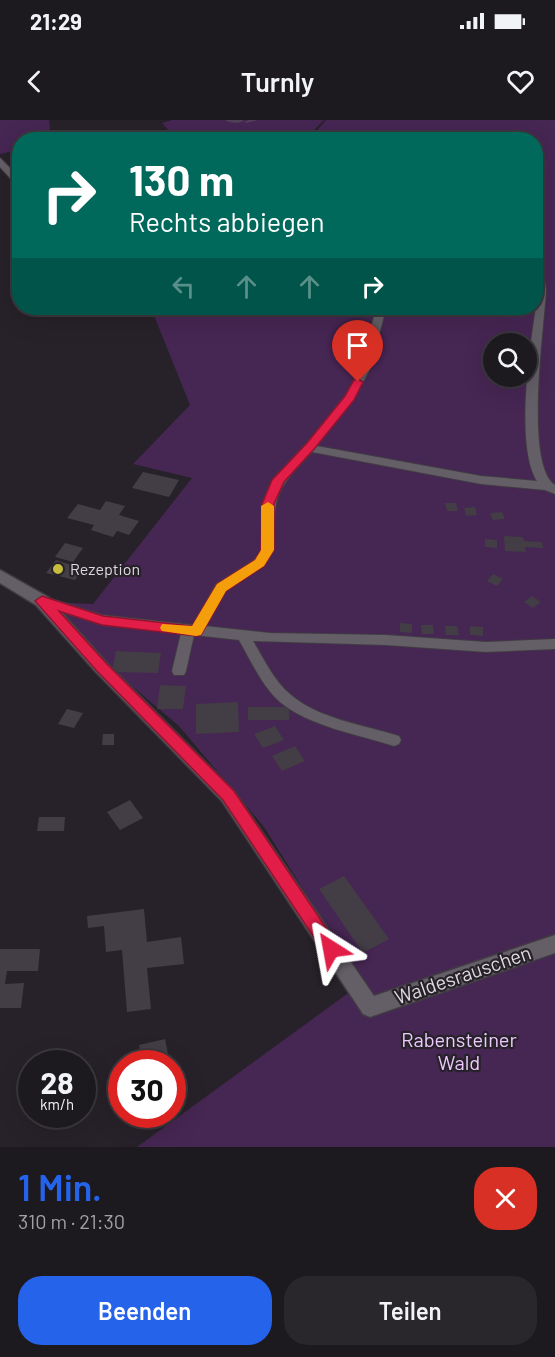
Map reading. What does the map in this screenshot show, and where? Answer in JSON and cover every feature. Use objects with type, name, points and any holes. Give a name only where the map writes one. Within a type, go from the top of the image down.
[{"type":"street","points":[[0,576],[42,601]]},
{"type":"street","name":"Waldesrauschen","points":[[42,601],[101,667],[228,796],[370,1006],[555,944]]},
{"type":"lane","points":[[0,161],[12,175]]},
{"type":"lane","points":[[179,671],[192,631],[221,588],[260,563],[268,550],[268,504],[278,480],[309,448],[350,397],[366,367],[379,315]]},
{"type":"lane","points":[[540,315],[532,443],[539,475],[551,488]]},
{"type":"lane","points":[[309,448],[481,480],[551,488]]},
{"type":"lane","points":[[42,601],[102,620],[192,631],[486,647],[555,644]]},
{"type":"lane","points":[[243,635],[266,676],[287,699],[310,712],[394,740]]},
{"type":"green space","points":[[0,120],[49,120],[50,132],[12,132],[12,151],[0,154]]},
{"type":"green space","points":[[172,120],[324,120],[312,132],[170,132],[162,123]]},
{"type":"green space","name":"Rabensteiner Wald","points":[[326,120],[555,120],[555,1147],[137,1147],[163,1128],[186,1128],[186,1111],[362,983],[264,827],[179,726],[93,653],[49,602],[93,604],[192,478],[133,464],[190,405],[154,315],[543,315],[543,132],[316,132]]},
{"type":"building","points":[[143,472],[179,480],[169,497],[132,488]]},
{"type":"building","points":[[106,501],[125,506],[119,515],[139,521],[129,535],[117,531],[113,537],[91,530],[94,525],[67,518],[78,504],[100,510]]},
{"type":"building","points":[[445,503],[456,503],[458,511],[447,511]]},
{"type":"building","points":[[475,507],[477,515],[466,516],[464,508]]},
{"type":"building","points":[[502,512],[505,519],[493,520],[490,513]]},
{"type":"building","points":[[504,536],[523,537],[524,541],[542,542],[543,548],[525,547],[526,552],[505,551]]},
{"type":"building","points":[[485,539],[497,540],[497,548],[485,547]]},
{"type":"building","points":[[65,543],[83,548],[73,562],[55,557]]},
{"type":"building","points":[[56,560],[83,568],[75,580],[46,573]]},
{"type":"building","points":[[493,574],[503,579],[497,586],[487,581]]},
{"type":"building","points":[[532,596],[541,602],[533,608],[524,602]]},
{"type":"building","points":[[400,623],[412,624],[412,633],[400,632]]},
{"type":"building","points":[[421,625],[433,625],[434,634],[422,634]]},
{"type":"building","points":[[445,626],[457,626],[459,635],[446,635]]},
{"type":"building","points":[[470,626],[483,627],[483,636],[470,635]]},
{"type":"building","points":[[116,651],[161,653],[158,673],[112,672]]},
{"type":"building","points":[[160,685],[186,686],[183,709],[157,709]]},
{"type":"building","points":[[238,702],[239,732],[196,734],[196,704]]},
{"type":"building","points":[[248,707],[289,707],[289,720],[248,720]]},
{"type":"building","points":[[67,709],[83,713],[74,728],[58,724]]},
{"type":"building","points":[[275,726],[284,740],[263,748],[254,734]]},
{"type":"building","points":[[103,734],[114,734],[114,745],[102,745]]},
{"type":"building","points":[[295,746],[305,761],[282,771],[272,756]]},
{"type":"building","points":[[130,800],[143,818],[120,830],[107,812]]},
{"type":"building","points":[[39,817],[65,817],[64,831],[37,831]]},
{"type":"building","points":[[344,876],[389,939],[363,953],[319,889]]},
{"type":"building","points":[[144,909],[147,942],[181,937],[184,964],[147,968],[151,1009],[127,1012],[122,950],[106,952],[104,926],[88,928],[87,916]]},
{"type":"building","points":[[0,949],[40,949],[38,971],[7,971],[5,984],[24,983],[21,1008],[0,1008]]},
{"type":"building","points":[[165,1039],[167,1050],[140,1050],[139,1045]]},
{"type":"waterway","points":[[227,120],[241,121]]},
{"type":"waterway","points":[[246,122],[256,120]]},
{"type":"slow traffic","points":[[167,628],[196,631],[221,588],[260,563],[268,550],[268,506]]},
{"type":"place","name":"Rezeption","points":[[58,569]]},
{"type":"route","points":[[331,949],[228,796],[101,667],[42,601],[102,620],[196,631],[221,588],[260,563],[268,550],[268,504],[278,480],[311,446],[350,397],[358,382]]}]
